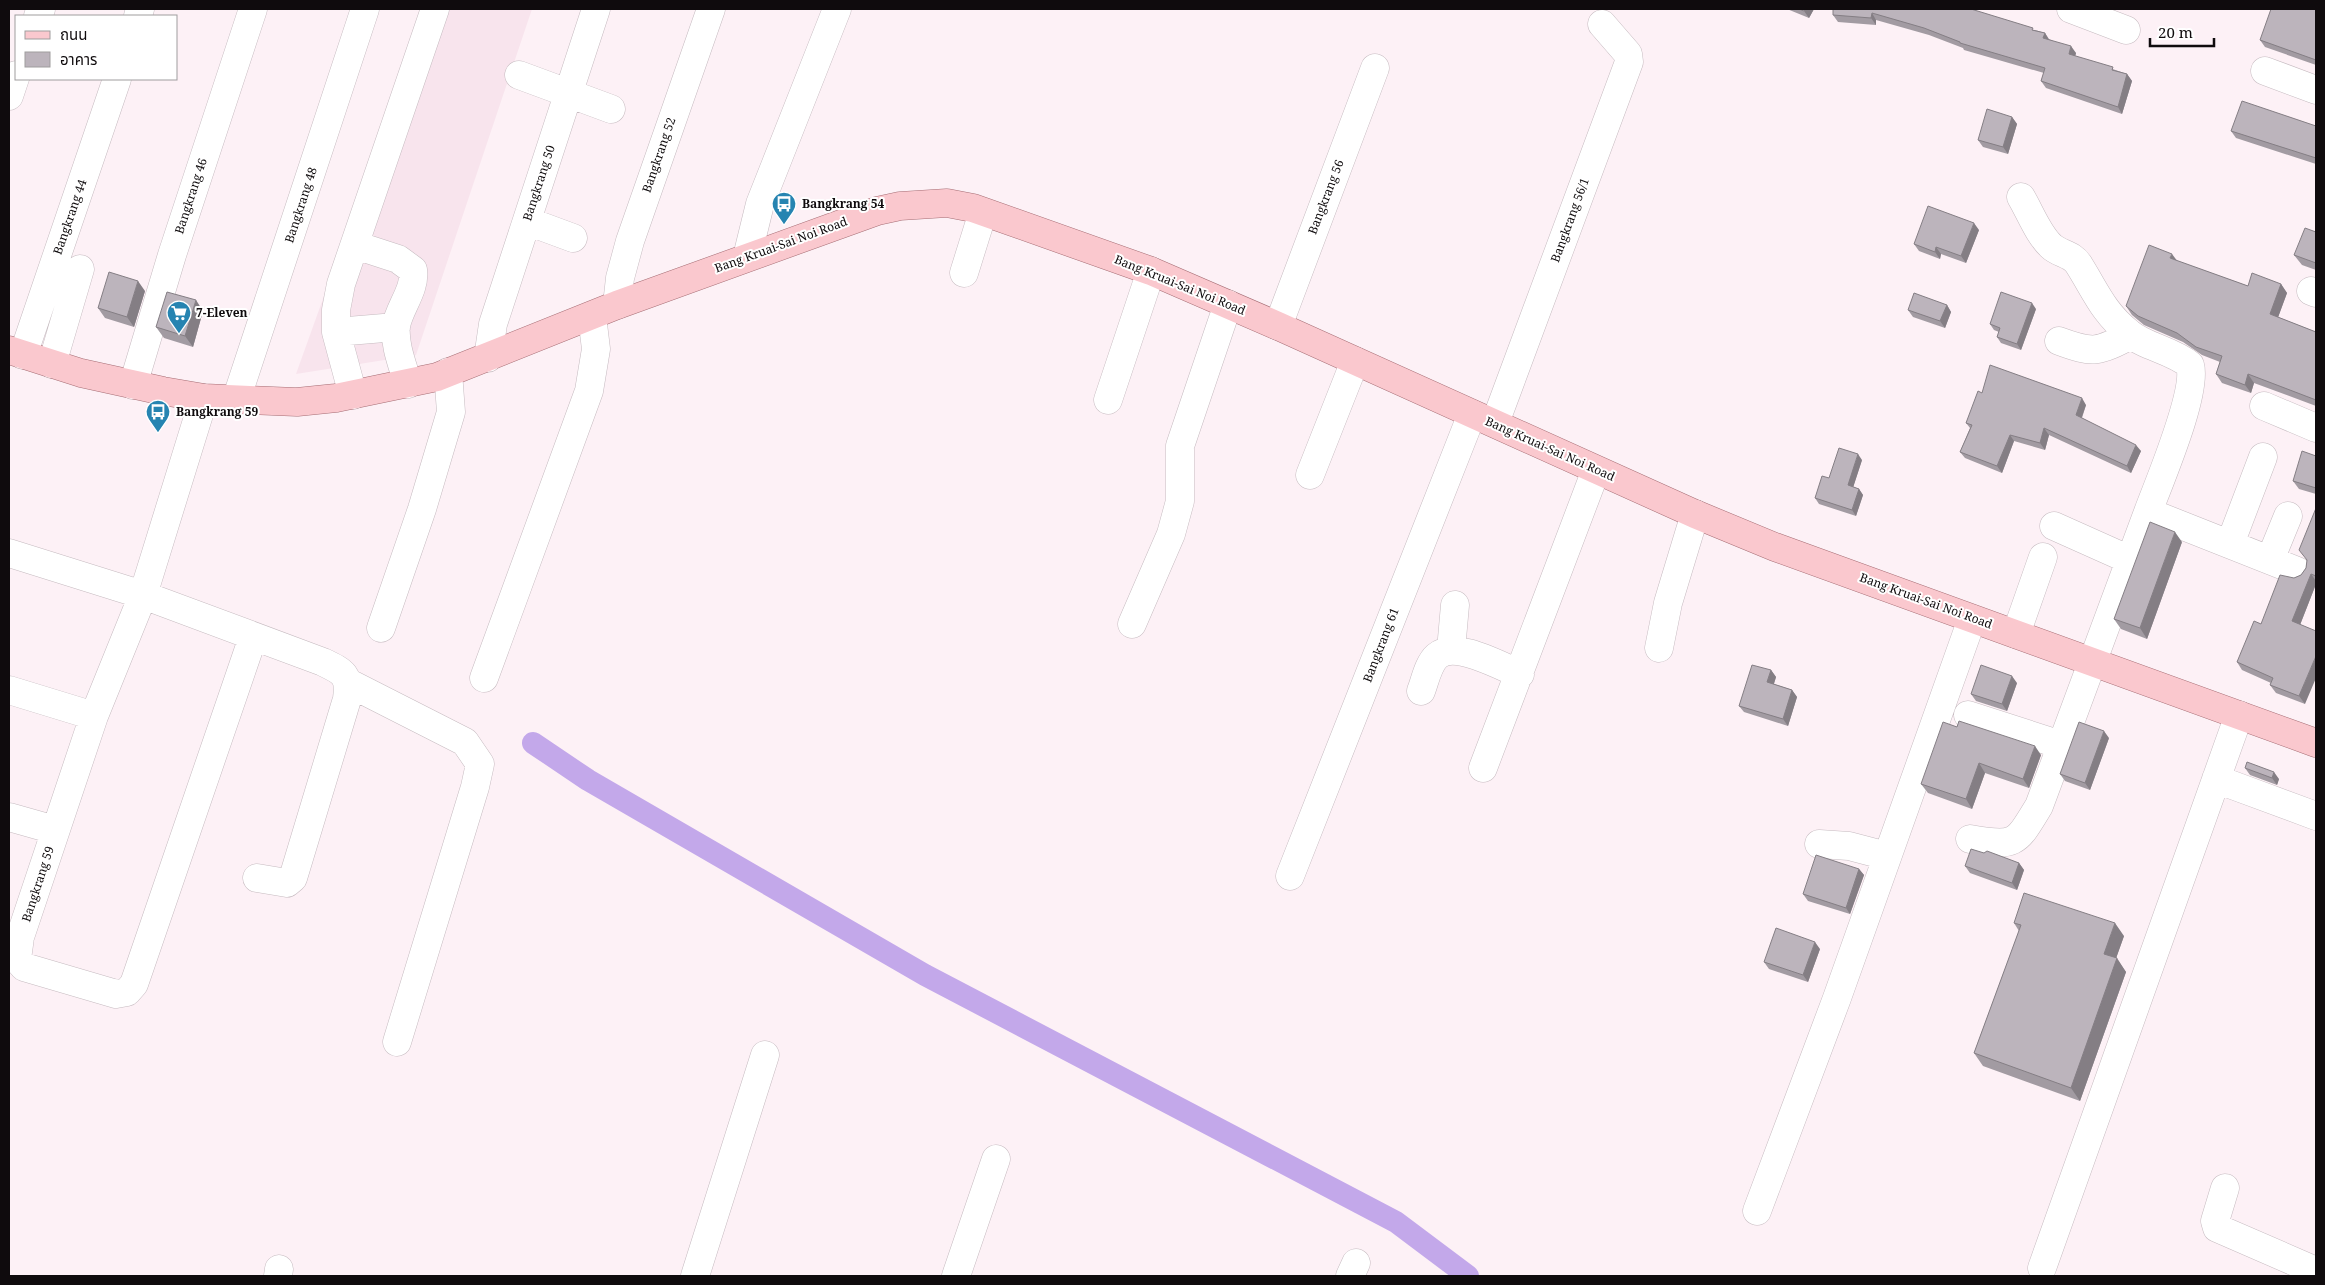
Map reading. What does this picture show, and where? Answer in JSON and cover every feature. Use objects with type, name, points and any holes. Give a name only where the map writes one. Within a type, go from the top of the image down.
[{"type":"main road","name":"Bang Kruai-Sai Noi Road","points":[[16,352],[52,364],[133,385],[204,398],[297,402],[354,395],[408,384],[488,358],[617,304],[747,256],[878,211],[947,203],[983,212],[1151,270],[1695,514],[1972,619],[2316,743]]},
{"type":"street","name":"Bangkrang 46","points":[[133,385],[172,256],[254,9]]},
{"type":"street","name":"Bangkrang 48","points":[[236,400],[365,9]]},
{"type":"street","points":[[354,395],[336,332],[336,310],[354,245],[435,9]]},
{"type":"street","name":"Bangkrang 50","points":[[488,358],[493,324],[596,9]]},
{"type":"street","name":"Bangkrang 52","points":[[617,304],[620,278],[630,241],[711,9]]},
{"type":"street","points":[[747,256],[760,204],[837,9]]},
{"type":"street","points":[[2071,9],[2126,30]]},
{"type":"street","name":"Bangkrang 56/1","points":[[1483,418],[1628,62],[1628,54],[1602,24]]},
{"type":"street","name":"Bangkrang 56","points":[[1278,326],[1375,68]]},
{"type":"street","points":[[2265,71],[2316,90]]},
{"type":"street","points":[[519,75],[611,109]]},
{"type":"street","points":[[9,96],[15,78]]},
{"type":"street","name":"Bangkrang 44","points":[[16,352],[116,80]]},
{"type":"street","points":[[1970,839],[1997,844],[2010,842],[2021,836],[2039,806],[2180,424],[2192,381],[2190,365],[2179,356],[2131,335],[2096,297],[2079,264],[2070,256],[2052,247],[2021,197]]},
{"type":"street","points":[[964,273],[983,212]]},
{"type":"street","points":[[527,221],[573,238]]},
{"type":"street","points":[[354,245],[398,259],[413,270],[410,287],[396,327],[398,349],[408,384]]},
{"type":"street","points":[[52,364],[80,269]]},
{"type":"street","points":[[1108,400],[1151,270]]},
{"type":"street","points":[[1132,624],[1171,534],[1180,501],[1180,446],[1228,304]]},
{"type":"street","points":[[484,678],[589,391],[596,349],[592,316]]},
{"type":"street","points":[[336,332],[396,327]]},
{"type":"street","points":[[2059,341],[2085,350],[2097,350],[2131,335]]},
{"type":"street","points":[[1310,475],[1354,361]]},
{"type":"street","points":[[381,628],[422,509],[451,412],[448,372]]},
{"type":"street","name":"Bangkrang 59","points":[[204,398],[142,595],[94,716],[55,830],[14,935],[17,958],[24,967],[116,994],[127,992],[130,989],[253,638]]},
{"type":"street","points":[[2264,406],[2316,428]]},
{"type":"street","name":"Bangkrang 61","points":[[1290,876],[1483,418]]},
{"type":"street","points":[[2230,544],[2263,457]]},
{"type":"street","points":[[1483,768],[1596,470]]},
{"type":"street","points":[[2148,512],[2297,570]]},
{"type":"street","points":[[1659,648],[1668,604],[1695,514]]},
{"type":"street","points":[[2270,560],[2288,516]]},
{"type":"street","points":[[2054,526],[2130,560]]},
{"type":"street","points":[[9,552],[142,595],[253,638],[323,662],[342,670],[349,683],[466,742],[480,764],[475,787],[397,1042]]},
{"type":"street","points":[[2016,634],[2043,556]]},
{"type":"street","points":[[1451,650],[1455,605]]},
{"type":"street","points":[[1757,1211],[1838,998],[1972,619]]},
{"type":"street","points":[[1421,692],[1433,661],[1441,654],[1451,650],[1479,657],[1520,674]]},
{"type":"street","points":[[257,878],[287,883],[293,878],[347,699],[349,683]]},
{"type":"street","points":[[9,690],[94,716]]},
{"type":"street","points":[[1968,715],[2061,745]]},
{"type":"street","points":[[2042,1268],[2239,715]]},
{"type":"street","points":[[2216,779],[2316,816]]},
{"type":"street","points":[[9,817],[55,830]]},
{"type":"street","points":[[1819,844],[1849,846],[1887,856]]},
{"type":"street","points":[[695,1276],[766,1055]]},
{"type":"street","points":[[956,1276],[996,1159]]},
{"type":"street","points":[[2226,1188],[2215,1221],[2217,1228],[2306,1271]]},
{"type":"shaded area","points":[[427,9],[532,9],[416,355],[296,374]]},
{"type":"building","points":[[1833,9],[1971,9],[2033,28],[2032,30],[2045,33],[2043,38],[2071,46],[2069,54],[2113,67],[2112,70],[2127,74],[2118,107],[2041,81],[2045,68],[1960,43],[1924,28],[1872,13],[1871,18],[1833,15]]},
{"type":"building","points":[[2271,9],[2316,9],[2316,60],[2260,40]]},
{"type":"building","points":[[2242,101],[2316,126],[2316,158],[2231,131]]},
{"type":"building","points":[[1987,109],[2012,117],[2003,147],[1978,140]]},
{"type":"building","points":[[1928,206],[1974,223],[1961,256],[1936,247],[1935,252],[1914,244]]},
{"type":"building","points":[[2305,228],[2316,232],[2316,263],[2294,255]]},
{"type":"building","points":[[2149,245],[2172,254],[2170,258],[2248,286],[2252,273],[2281,284],[2270,314],[2316,332],[2316,400],[2248,374],[2245,385],[2216,374],[2222,356],[2196,347],[2177,333],[2138,316],[2126,306]]},
{"type":"building","points":[[109,272],[138,281],[127,317],[98,308]]},
{"type":"building","points":[[167,292],[196,300],[185,336],[156,327]]},
{"type":"building","points":[[2001,292],[2032,303],[2017,344],[1997,337],[2000,328],[1990,324]]},
{"type":"building","points":[[1914,293],[1947,305],[1940,321],[1908,310]]},
{"type":"building","points":[[1990,365],[2082,398],[2076,415],[2136,445],[2127,466],[2044,428],[2040,443],[2010,435],[1997,466],[1960,452],[1972,425],[1966,423],[1978,391],[1982,393]]},
{"type":"building","points":[[1839,448],[1858,454],[1848,485],[1859,489],[1852,510],[1815,498],[1822,476],[1829,478]]},
{"type":"building","points":[[2302,451],[2316,456],[2316,488],[2293,481]]},
{"type":"building","points":[[2316,508],[2316,576],[2311,574],[2292,621],[2316,631],[2316,656],[2299,696],[2270,685],[2273,678],[2237,662],[2254,621],[2261,624],[2280,575],[2294,578],[2301,575],[2306,568],[2307,560],[2299,550]]},
{"type":"building","points":[[2150,522],[2175,532],[2140,628],[2114,619]]},
{"type":"building","points":[[1752,665],[1771,670],[1767,682],[1792,690],[1783,719],[1739,706]]},
{"type":"building","points":[[1981,665],[2012,676],[2002,704],[1971,694]]},
{"type":"building","points":[[1959,721],[2035,746],[2023,779],[1979,763],[1966,799],[1921,784],[1943,722],[1957,727]]},
{"type":"building","points":[[2079,722],[2104,731],[2085,783],[2060,774]]},
{"type":"building","points":[[2247,762],[2274,772],[2272,778],[2245,768]]},
{"type":"building","points":[[1971,849],[1984,853],[1987,851],[2019,863],[2012,883],[1965,866]]},
{"type":"building","points":[[1816,855],[1859,869],[1846,908],[1803,894]]},
{"type":"building","points":[[2024,893],[2115,923],[2104,954],[2117,958],[2071,1088],[1974,1053],[2021,925],[2014,923]]},
{"type":"building","points":[[1776,928],[1815,942],[1803,975],[1764,962]]},
{"type":"waterway","points":[[533,743],[588,780],[925,975],[1396,1222],[1468,1276]]},
{"type":"place","name":"Bangkrang 54","points":[[784,225]]},
{"type":"place","name":"7-Eleven","points":[[179,334]]},
{"type":"place","name":"Bangkrang 59","points":[[158,433]]}]
